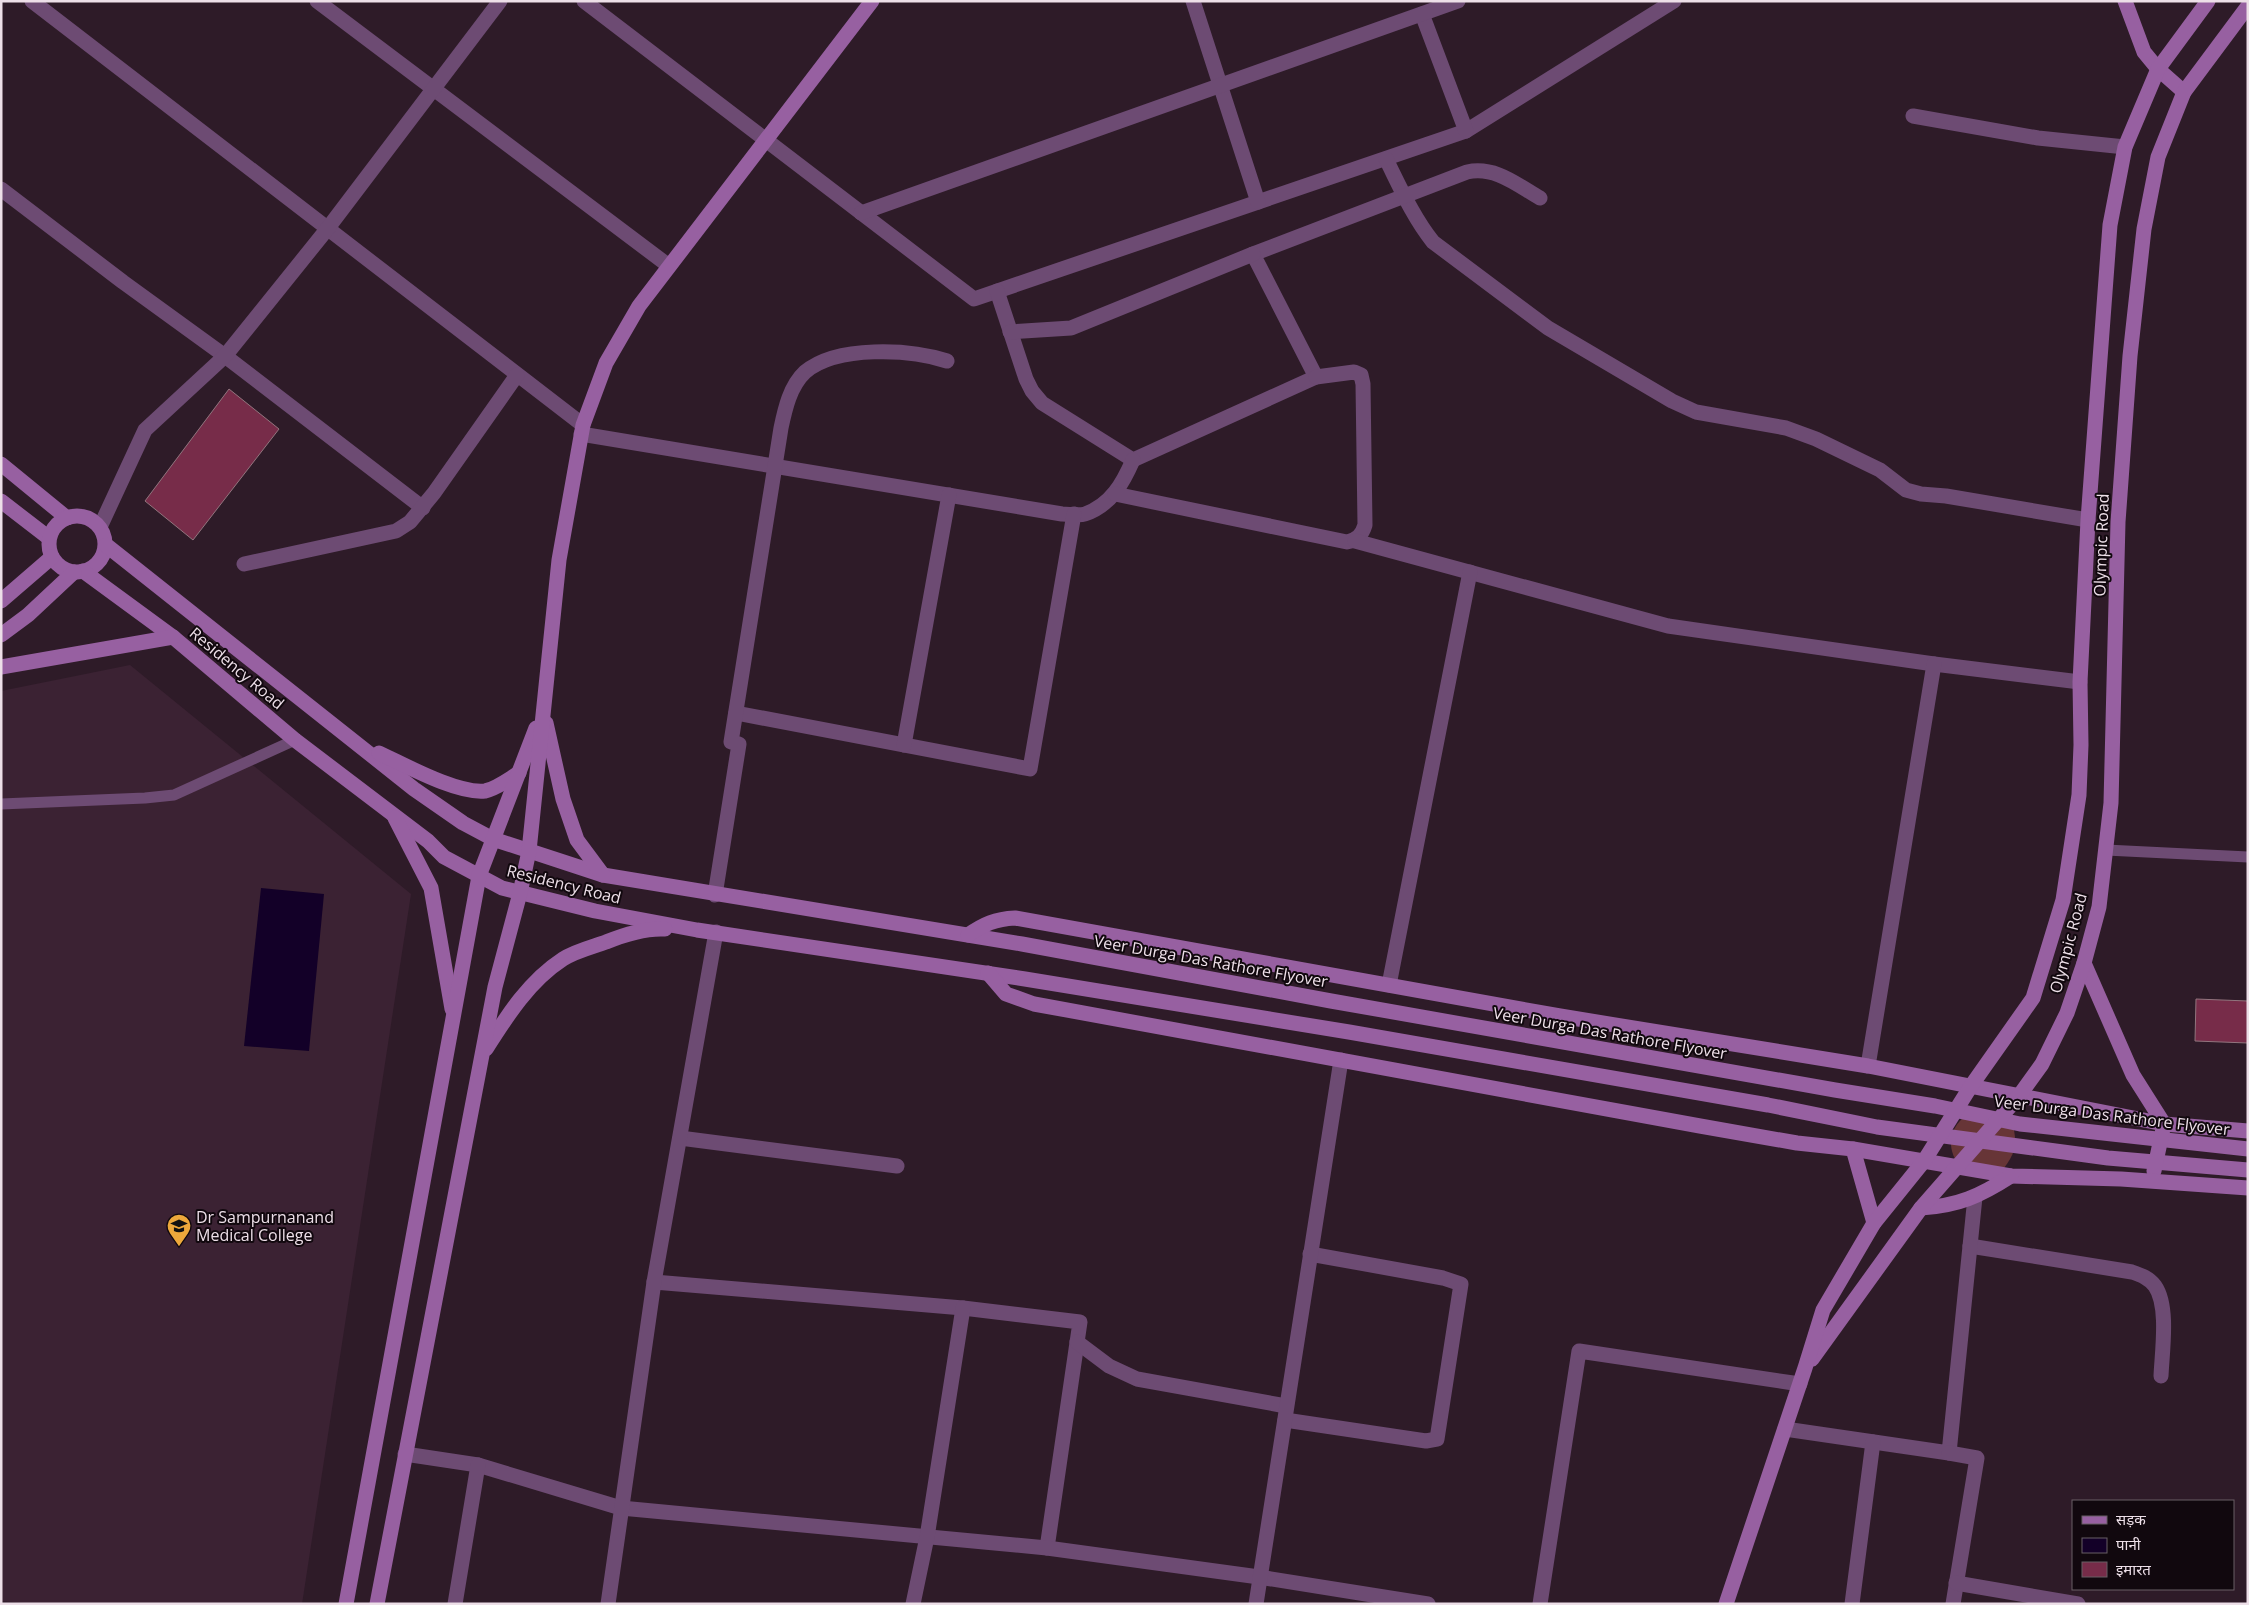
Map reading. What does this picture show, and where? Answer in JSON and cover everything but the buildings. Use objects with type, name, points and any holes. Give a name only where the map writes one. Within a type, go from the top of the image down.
[{"type":"street","points":[[32,1],[517,375],[582,430],[775,466],[1062,514],[1084,514],[1115,494],[1123,483],[1133,460],[1316,377],[1354,372],[1361,375],[1363,384],[1364,525],[1362,533],[1355,541]]},
{"type":"street","points":[[316,1],[669,266]]},
{"type":"street","points":[[100,527],[145,430],[225,356],[328,228],[500,1]]},
{"type":"street","points":[[584,1],[974,299],[1466,131],[1674,1]]},
{"type":"street","points":[[377,1604],[495,987],[529,851],[559,560],[582,430],[606,363],[638,306],[872,1]]},
{"type":"street","points":[[1193,1],[1258,202]]},
{"type":"street","points":[[861,213],[1458,1]]},
{"type":"street","points":[[2125,1],[2144,52],[2158,69],[2184,92]]},
{"type":"street","name":"Olympic Road","points":[[1726,1604],[1823,1310],[1874,1223],[1924,1161],[1972,1086],[2033,998],[2064,900],[2079,795],[2081,745],[2080,682],[2088,520],[2110,225],[2125,147],[2158,69],[2208,1]]},
{"type":"street","name":"Olympic Road","points":[[1805,1368],[1844,1317],[1921,1208],[2019,1096],[2042,1064],[2066,1013],[2084,963],[2099,907],[2111,803],[2118,522],[2130,356],[2144,229],[2151,188],[2158,157],[2184,92],[2248,6]]},
{"type":"street","points":[[1422,14],[1466,131]]},
{"type":"street","points":[[1913,116],[2038,138],[2125,147]]},
{"type":"street","points":[[1386,158],[1405,198],[1423,230],[1433,242],[1548,328],[1696,412],[1786,428],[1816,439],[1880,470],[1906,490],[1921,494],[1946,496],[2088,520]]},
{"type":"street","points":[[1010,332],[1071,328],[1253,254],[1405,198],[1467,172],[1480,170],[1502,176],[1540,198]]},
{"type":"street","points":[[1,189],[123,282],[225,356],[423,508]]},
{"type":"street","points":[[1253,254],[1316,377]]},
{"type":"street","points":[[997,291],[1032,391],[1042,403],[1133,460]]},
{"type":"street","points":[[715,895],[739,744],[732,742],[736,713],[781,428],[789,398],[796,384],[805,373],[831,359],[890,351],[909,352],[947,361]]},
{"type":"street","points":[[244,564],[396,531],[410,522],[423,508],[517,375]]},
{"type":"street","points":[[1,464],[67,518]]},
{"type":"street","points":[[1115,494],[1347,542],[1355,541],[1668,626],[1934,664],[2080,682]]},
{"type":"street","points":[[904,745],[949,495]]},
{"type":"street","points":[[1,500],[49,538]]},
{"type":"street","points":[[736,713],[1030,769],[1074,514]]},
{"type":"street","points":[[85,517],[100,527],[106,544],[99,562],[92,568],[79,571],[65,569],[52,557],[49,538],[53,530],[67,518],[85,517]]},
{"type":"street","name":"Residency Road","points":[[106,544],[414,789],[463,823],[493,839],[603,875],[715,895],[968,935]]},
{"type":"street","points":[[1,601],[52,557]]},
{"type":"street","points":[[1,635],[28,615],[79,571]]},
{"type":"street","name":"Residency Road","points":[[79,571],[173,637],[296,740],[394,814],[428,841],[444,857],[502,888],[594,911],[697,930],[988,973]]},
{"type":"street","points":[[1390,985],[1470,572]]},
{"type":"street","points":[[1,667],[173,637]]},
{"type":"street","points":[[1868,1066],[1934,664]]},
{"type":"street","points":[[346,1604],[454,1023],[479,876],[543,710]]},
{"type":"street","points":[[543,710],[563,799],[577,840],[603,875]]},
{"type":"street","points":[[357,743],[459,788],[485,791],[519,772]]},
{"type":"street","points":[[394,814],[431,888],[454,1023]]},
{"type":"street","points":[[968,935],[984,924],[996,919],[1015,918],[1560,1016],[1868,1066],[2164,1124],[2248,1131]]},
{"type":"street","points":[[482,1054],[514,1006],[542,975],[564,958],[616,938],[657,928],[697,930]]},
{"type":"street","points":[[608,1604],[654,1282],[716,932]]},
{"type":"street","name":"Veer Durga Das Rathore Flyover","points":[[968,935],[1825,1089],[1935,1106],[2020,1124],[2248,1149]]},
{"type":"street","points":[[2084,963],[2133,1075],[2164,1124],[2154,1170],[2149,1182]]},
{"type":"street","points":[[988,973],[1359,1034],[1768,1105],[1877,1127],[2108,1158],[2248,1170]]},
{"type":"street","points":[[988,973],[1006,994],[1034,1004],[1797,1143],[1853,1149],[2011,1176],[2248,1188]]},
{"type":"street","points":[[1256,1604],[1258,1577],[1342,1060]]},
{"type":"street","points":[[680,1138],[897,1166]]},
{"type":"street","points":[[1853,1149],[1874,1223]]},
{"type":"street","points":[[1921,1208],[1944,1207],[1975,1197],[2011,1176]]},
{"type":"street","points":[[1949,1453],[1975,1197]]},
{"type":"street","points":[[1970,1246],[2132,1272],[2145,1276],[2156,1287],[2163,1307],[2161,1376]]},
{"type":"street","points":[[1077,1342],[1109,1366],[1137,1379],[1285,1413],[1426,1441],[1437,1439],[1461,1284],[1443,1278],[1310,1254]]},
{"type":"street","points":[[654,1282],[962,1308],[1080,1322],[1047,1548]]},
{"type":"street","points":[[913,1604],[927,1537],[962,1308]]},
{"type":"street","points":[[1540,1604],[1579,1351],[1800,1384]]},
{"type":"street","points":[[1785,1429],[1977,1458],[1953,1604]]},
{"type":"street","points":[[1852,1604],[1873,1442]]},
{"type":"street","points":[[405,1454],[478,1465],[621,1508],[1047,1548],[1258,1577],[1428,1604]]},
{"type":"street","points":[[455,1604],[478,1465]]},
{"type":"street","points":[[1956,1583],[2078,1604]]},
{"type":"lane","points":[[1,804],[146,798],[174,795],[296,740]]},
{"type":"lane","points":[[2106,850],[2248,857]]},
{"type":"shaded area","name":"Dr Sampurnanand Medical College","points":[[130,665],[411,894],[302,1604],[35,1604],[1,1601],[1,691]]},
{"type":"shaded area","points":[[1969,1113],[2014,1130],[2014,1150],[2004,1168],[1960,1167],[1955,1160],[1951,1145],[1953,1131]]},
{"type":"water","points":[[261,888],[324,894],[309,1051],[244,1046]]},
{"type":"place","name":"Dr Sampurnanand Medical College","points":[[179,1247]]}]
